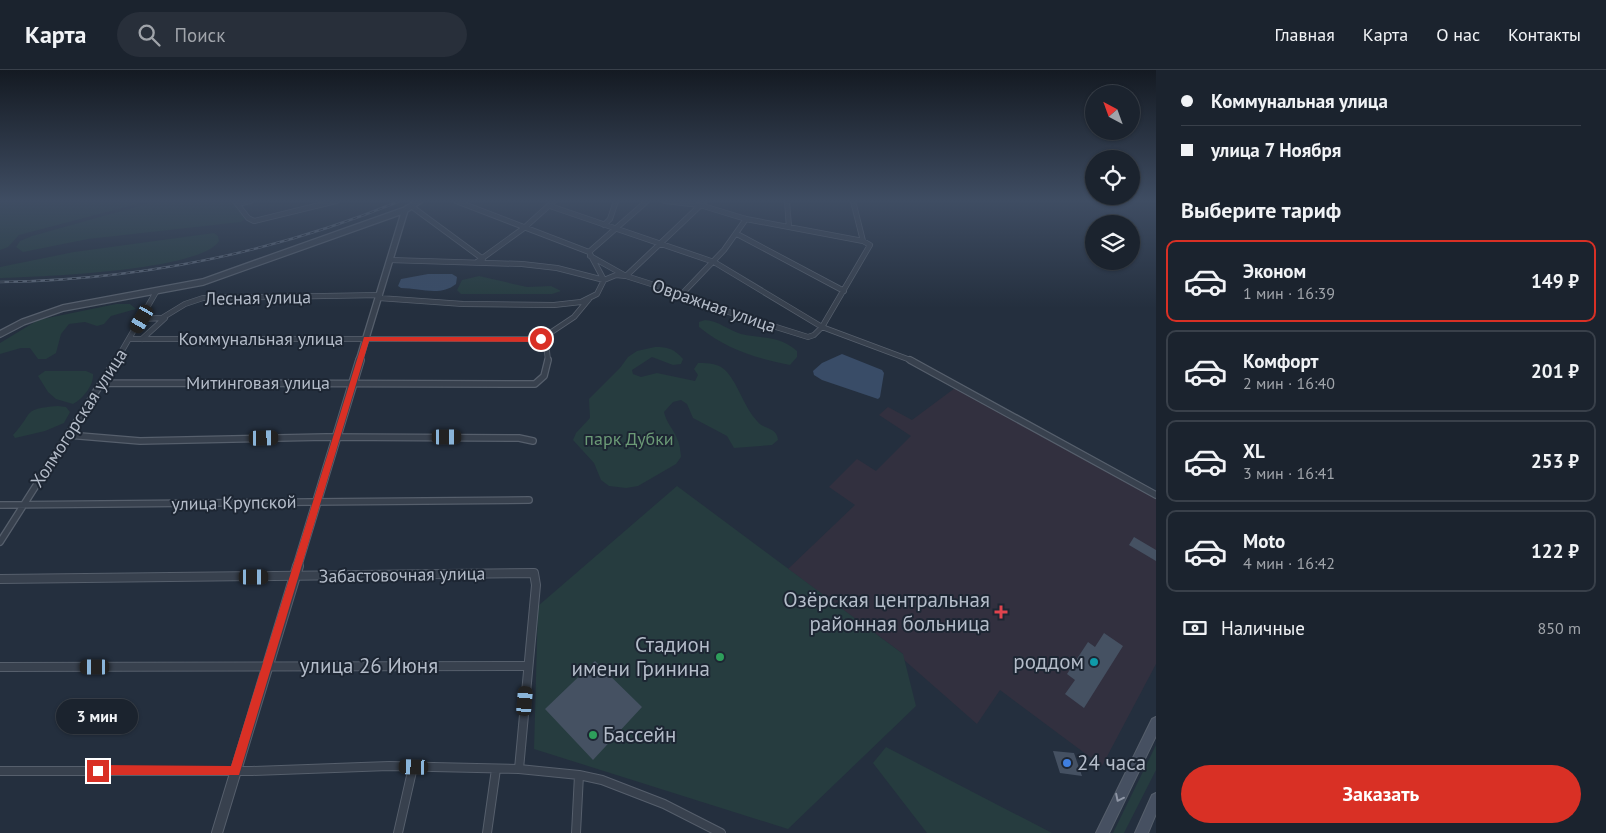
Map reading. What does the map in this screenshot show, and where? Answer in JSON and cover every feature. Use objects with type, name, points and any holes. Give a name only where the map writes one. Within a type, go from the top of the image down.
[{"type":"main road","points":[[1102,833],[1156,723]]},
{"type":"main road","points":[[1141,833],[1156,799]]},
{"type":"street","points":[[0,334],[23,322],[63,308],[156,292],[225,276],[331,237]]},
{"type":"street","points":[[217,833],[293,577],[318,502],[398,237]]},
{"type":"street","points":[[450,237],[483,259]]},
{"type":"street","points":[[477,262],[513,237]]},
{"type":"street","points":[[546,237],[589,254],[626,276],[668,237]]},
{"type":"street","points":[[589,254],[607,237]]},
{"type":"street","points":[[638,237],[714,262],[822,327],[903,356],[1156,494]]},
{"type":"street","points":[[680,295],[714,262],[735,237]]},
{"type":"street","points":[[742,237],[844,291]]},
{"type":"street","points":[[822,327],[870,245],[863,241],[841,237]]},
{"type":"street","points":[[862,237],[863,241]]},
{"type":"street","points":[[541,339],[574,317],[603,286],[604,280],[589,254]]},
{"type":"street","points":[[390,260],[477,262],[557,268],[604,280]]},
{"type":"street","name":"Овражная улица","points":[[604,280],[616,275],[626,276],[808,337],[814,335],[822,327]]},
{"type":"street","name":"Холмогорская улица","points":[[0,542],[130,339],[156,292]]},
{"type":"street","name":"Лесная улица","points":[[142,319],[162,318],[185,304],[203,298],[380,297],[463,304],[554,305],[589,299]]},
{"type":"street","points":[[142,339],[168,315]]},
{"type":"street","name":"Коммунальная улица","points":[[130,339],[541,339]]},
{"type":"street","name":"Митинговая улица","points":[[102,383],[535,384],[541,381],[546,374],[547,352],[541,339]]},
{"type":"street","points":[[68,435],[141,442],[174,439],[337,436],[519,438],[533,441]]},
{"type":"street","name":"улица Крупской","points":[[0,505],[529,500]]},
{"type":"street","name":"Забастовочная улица","points":[[0,579],[534,573],[536,585],[528,666]]},
{"type":"street","points":[[519,769],[528,666]]},
{"type":"street","name":"улица 26 Июня","points":[[0,667],[528,666]]},
{"type":"street","points":[[398,833],[414,767]]},
{"type":"street","points":[[0,771],[235,771],[414,767],[519,769],[579,775],[632,790],[721,833]]},
{"type":"street","points":[[487,833],[496,769]]},
{"type":"street","points":[[576,833],[579,775]]},
{"type":"shaded area","name":"Озёрская центральная районная больница","points":[[955,388],[991,408],[994,406],[1156,497],[1156,664],[1102,766],[1000,690],[977,724],[903,659],[903,654],[788,569],[855,505],[829,487],[857,459],[876,471],[911,436],[879,415],[888,407],[912,420]]},
{"type":"green space","points":[[0,237],[18,237],[8,247],[0,250]]},
{"type":"green space","points":[[31,237],[110,237],[23,252],[16,247],[20,241]]},
{"type":"green space","points":[[187,237],[218,237],[219,241],[206,251],[152,266],[81,274],[0,278],[0,267],[74,252]]},
{"type":"green space","points":[[479,276],[527,287],[551,286],[561,291],[552,294],[461,294],[457,290],[462,280]]},
{"type":"green space","points":[[116,304],[130,304],[136,309],[111,316],[104,324],[97,326],[85,322],[69,324],[61,334],[56,353],[46,359],[38,359],[30,348],[21,348],[0,354],[0,343],[38,320]]},
{"type":"green space","points":[[705,320],[715,322],[741,334],[784,342],[797,351],[797,357],[790,365],[741,352],[709,335],[699,327],[699,322]]},
{"type":"green space","name":"парк Дубки","points":[[655,347],[668,348],[674,351],[683,359],[681,364],[673,365],[652,357],[632,370],[633,374],[641,377],[657,373],[695,381],[698,375],[694,369],[698,363],[717,365],[727,372],[752,415],[760,424],[773,431],[778,440],[772,445],[734,448],[727,436],[693,418],[687,404],[681,400],[673,402],[664,412],[680,449],[681,457],[676,464],[638,486],[626,488],[609,486],[601,480],[594,463],[573,440],[576,433],[590,418],[589,399],[620,368],[628,357],[637,351]]},
{"type":"green space","points":[[45,371],[86,371],[93,374],[93,379],[87,392],[73,404],[56,399],[48,392],[38,376]]},
{"type":"green space","points":[[58,406],[66,407],[70,412],[64,423],[45,431],[15,438],[13,435],[33,410]]},
{"type":"green space","name":"Стадион имени Гринина","points":[[677,486],[903,654],[916,706],[788,829],[534,749],[538,606]]},
{"type":"green space","points":[[1156,745],[1156,770],[1124,833],[1113,833]]},
{"type":"green space","points":[[886,747],[1052,833],[927,833],[873,763]]},
{"type":"water","points":[[428,274],[452,274],[457,277],[456,284],[450,288],[437,291],[401,288],[398,286],[401,279]]},
{"type":"water","points":[[842,354],[882,370],[884,373],[878,399],[822,380],[814,375],[813,371],[822,363]]},
{"type":"building","points":[[1134,537],[1156,550],[1156,561],[1129,545]]},
{"type":"building","name":"роддом","points":[[1104,633],[1123,646],[1084,708],[1065,694],[1075,680],[1067,674],[1088,642],[1095,647]]},
{"type":"building","name":"Бассейн","points":[[595,661],[642,707],[593,760],[545,709]]},
{"type":"building","name":"24 часа","points":[[1053,751],[1074,753],[1082,776],[1060,773]]},
{"type":"railway","points":[[0,282],[103,276],[154,269],[254,249],[297,237]]},
{"type":"place","name":"Озёрская центральная районная больница","points":[[1001,612]]},
{"type":"place","name":"Стадион имени Гринина","points":[[720,657]]},
{"type":"place","name":"роддом","points":[[1094,662]]},
{"type":"place","name":"Бассейн","points":[[593,735]]},
{"type":"place","name":"24 часа","points":[[1067,763]]},
{"type":"route","points":[[98,771],[235,771],[293,577],[318,502],[366,338],[541,339]]}]
